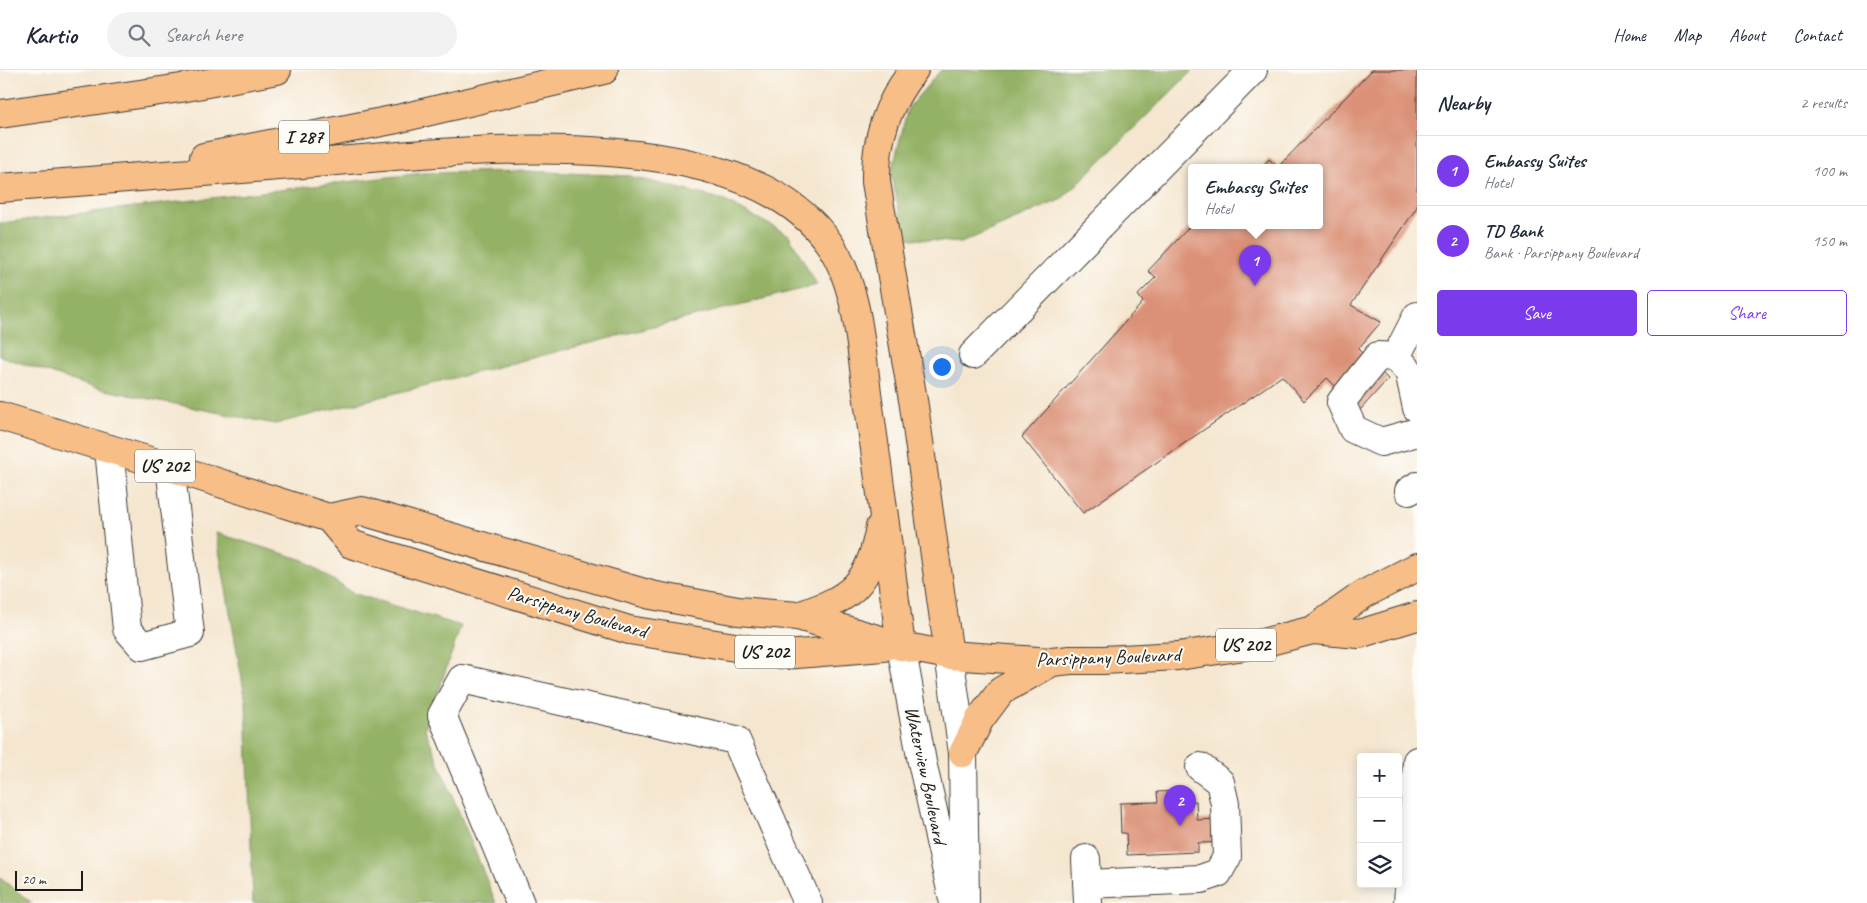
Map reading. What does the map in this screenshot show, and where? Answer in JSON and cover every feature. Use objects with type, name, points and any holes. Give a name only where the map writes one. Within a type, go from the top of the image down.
[{"type":"main road","points":[[0,114],[182,88],[277,70]]},
{"type":"main road","name":"I 287","points":[[0,187],[194,159],[415,115],[604,70]]},
{"type":"main road","points":[[914,70],[897,96],[884,124],[875,160],[876,182],[914,406],[949,654]]},
{"type":"main road","points":[[0,187],[433,154],[512,150],[581,151],[643,155],[672,160],[730,174],[778,198],[799,212],[831,246],[850,285],[855,309],[901,646]]},
{"type":"main road","name":"US 202","points":[[0,416],[330,518]]},
{"type":"main road","points":[[798,616],[838,601],[853,589],[864,576],[873,558],[883,510]]},
{"type":"main road","name":"Parsippany Boulevard","points":[[901,646],[784,655],[629,630],[351,544],[330,518],[362,511],[651,595],[738,611],[798,616],[901,646],[949,654],[1052,662],[1178,656],[1258,644],[1313,630],[1358,634],[1417,616]]},
{"type":"main road","name":"Parsippany Boulevard","points":[[1313,630],[1364,594],[1417,567]]},
{"type":"main road","points":[[963,753],[980,719],[1001,691],[1052,662]]},
{"type":"street","points":[[972,355],[1253,70]]},
{"type":"street","points":[[1396,357],[1417,316]]},
{"type":"street","points":[[1378,356],[1396,357],[1409,371],[1416,424],[1381,442],[1353,429],[1340,402],[1378,356]]},
{"type":"street","points":[[109,449],[128,629],[142,646],[190,633],[170,467]]},
{"type":"street","name":"Waterview Boulevard","points":[[901,646],[922,762],[954,903]]},
{"type":"street","name":"Waterview Boulevard","points":[[949,654],[963,753],[965,903]]},
{"type":"street","points":[[520,903],[442,715],[462,679],[736,740],[808,903]]},
{"type":"street","points":[[1408,903],[1417,761]]},
{"type":"street","points":[[1087,882],[1201,879],[1218,873],[1227,857],[1225,804],[1210,775]]},
{"type":"green space","points":[[941,70],[1193,70],[1062,199],[961,243],[905,238],[891,174],[908,108]]},
{"type":"green space","points":[[527,171],[629,176],[721,199],[789,235],[817,285],[275,424],[95,388],[0,356],[0,223],[423,173]]},
{"type":"green space","points":[[216,533],[304,560],[352,593],[461,626],[425,729],[496,903],[253,903],[246,702]]},
{"type":"green space","points":[[0,878],[32,903],[0,903]]},
{"type":"building","points":[[1372,70],[1417,70],[1417,207],[1351,305],[1381,322],[1358,349],[1388,379],[1360,410],[1327,378],[1304,401],[1282,376],[1083,513],[1022,437],[1143,302],[1138,295],[1156,277],[1148,271],[1188,228],[1323,229],[1323,164],[1281,164]]},
{"type":"building","points":[[1269,159],[1275,164],[1265,164]]},
{"type":"building","points":[[1179,791],[1180,801],[1196,801],[1197,820],[1238,818],[1239,842],[1198,843],[1198,852],[1127,855],[1126,833],[1121,833],[1120,803],[1158,802],[1157,792]]},
{"type":"place","name":"Embassy Suites","points":[[1255,286]]},
{"type":"place","name":"TD Bank","points":[[1180,826]]}]
